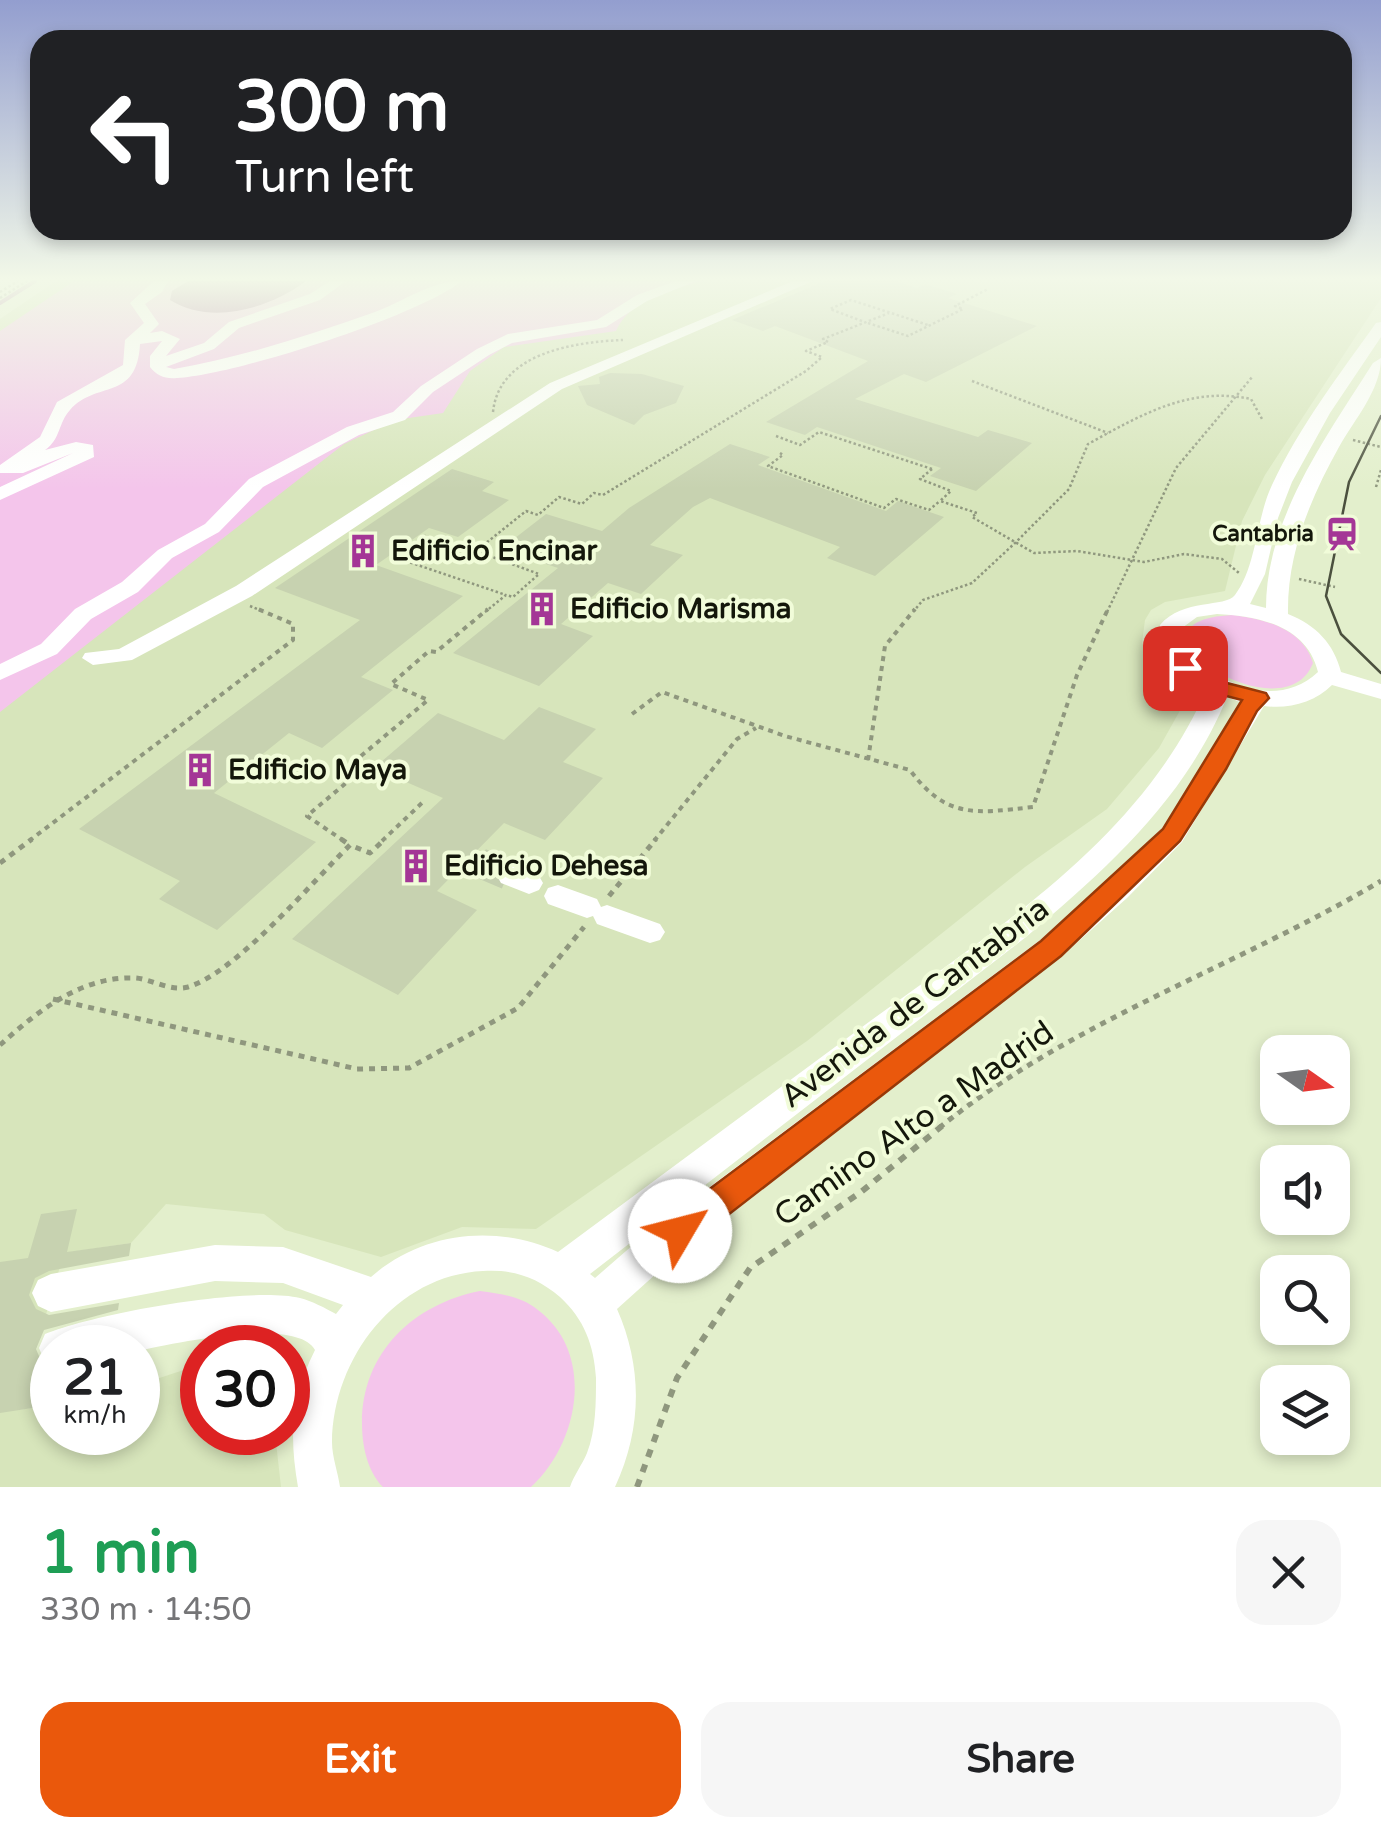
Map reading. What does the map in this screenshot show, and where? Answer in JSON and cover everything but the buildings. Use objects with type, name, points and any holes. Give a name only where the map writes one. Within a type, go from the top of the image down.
[{"type":"street","points":[[0,494],[88,454],[80,447],[68,447],[22,469],[6,469],[48,440],[63,406],[132,366],[133,350]]},
{"type":"street","points":[[161,363],[158,356],[163,350]]},
{"type":"street","points":[[197,350],[158,367],[174,374],[245,361],[276,350]]},
{"type":"street","points":[[0,673],[50,649],[83,614],[130,587],[166,554],[212,528],[256,483],[337,435],[398,416],[427,389],[487,350]]},
{"type":"street","points":[[93,658],[124,655],[244,591],[556,386],[637,350]]},
{"type":"street","points":[[1235,607],[1246,599],[1272,506],[1286,476],[1366,350]]},
{"type":"street","points":[[1277,617],[1288,538],[1312,482],[1381,364]]},
{"type":"street","points":[[1235,607],[1277,617],[1320,644],[1328,658],[1328,676],[1320,687],[1299,696],[1258,698],[1219,688],[1185,668],[1169,646],[1171,626],[1191,612],[1235,607]]},
{"type":"street","points":[[1328,676],[1381,692]]},
{"type":"street","name":"Avenida de Cantabria","points":[[562,1272],[1016,930],[1082,874],[1137,820],[1182,762],[1219,688]]},
{"type":"street","name":"Avenida de Cantabria","points":[[594,1304],[654,1251],[1051,948],[1117,890],[1172,835],[1215,769],[1248,707],[1258,698]]},
{"type":"street","points":[[558,896],[650,932]]},
{"type":"street","points":[[319,1487],[311,1445],[316,1393],[334,1348],[374,1296],[421,1265],[472,1250],[523,1254],[562,1272],[594,1304],[616,1355],[617,1422],[591,1487]]},
{"type":"street","points":[[51,1294],[215,1263],[284,1264],[374,1296]]},
{"type":"street","points":[[160,1328],[244,1312],[313,1321],[328,1331],[334,1348]]},
{"type":"path","points":[[495,426],[492,400],[498,384],[517,366],[556,350]]},
{"type":"path","points":[[476,551],[526,512],[538,515],[559,497],[582,504],[594,493],[603,496],[806,371],[822,357],[807,350]]},
{"type":"path","points":[[632,714],[662,692],[756,728],[910,770],[920,786],[944,806],[966,813],[1033,807],[1077,675],[1176,468],[1253,376]]},
{"type":"path","points":[[972,381],[1108,433]]},
{"type":"path","points":[[868,760],[885,646],[923,600],[972,582],[1015,544],[1069,489],[1088,444],[1192,393],[1237,394],[1252,399],[1262,419]]},
{"type":"path","points":[[776,436],[800,445],[819,432],[932,469],[920,479],[951,491],[929,510],[896,499],[884,508],[768,466],[784,455],[780,453]]},
{"type":"path","points":[[1353,440],[1381,447]]},
{"type":"path","points":[[1376,487],[1381,470]]},
{"type":"path","points":[[940,501],[977,513],[972,517],[1034,554],[1077,550],[1131,561],[1184,554],[1212,556],[1253,578]]},
{"type":"path","points":[[425,536],[539,574],[513,597],[506,595],[394,557],[425,536]]},
{"type":"path","points":[[1299,578],[1335,587]]},
{"type":"path","points":[[424,800],[370,852],[350,846],[307,816],[353,777],[343,771],[428,700],[391,684],[429,650],[436,652],[506,595]]},
{"type":"path","points":[[0,863],[293,640],[293,624],[247,605]]},
{"type":"path","points":[[53,999],[357,1069],[409,1068],[518,1008],[737,738],[756,728]]},
{"type":"path","points":[[0,1045],[53,999],[99,981],[135,978],[184,988],[220,970],[350,846]]},
{"type":"path","name":"Camino Alto a Madrid","points":[[637,1487],[677,1378],[750,1268],[861,1192],[957,1114],[1077,1036],[1336,907],[1381,880]]},
{"type":"shaded area","points":[[0,350],[1347,350],[1265,475],[1242,521],[1225,591],[1165,602],[1151,610],[1145,620],[1142,643],[1152,660],[1185,688],[1187,698],[1159,748],[1107,809],[1025,867],[807,1041],[536,1229],[462,1227],[381,1257],[285,1230],[264,1214],[166,1204],[131,1243],[64,1253],[43,1325],[30,1325],[30,1369],[18,1410],[30,1408],[30,1455],[160,1455],[160,1378],[180,1371],[180,1455],[277,1455],[281,1487],[0,1487]]},
{"type":"shaded area","points":[[0,350],[499,350],[470,371],[443,413],[395,420],[344,444],[0,712]]},
{"type":"shaded area","points":[[1233,615],[1258,619],[1292,634],[1313,663],[1296,683],[1270,688],[1241,683],[1214,670],[1194,653],[1187,636],[1198,622]]},
{"type":"shaded area","points":[[480,1291],[510,1296],[531,1305],[556,1328],[568,1350],[574,1374],[574,1399],[560,1447],[531,1487],[383,1487],[369,1466],[363,1440],[364,1397],[371,1374],[396,1335],[414,1320],[456,1297]]},
{"type":"tunnel","points":[[480,863],[511,876]]},
{"type":"tram line","points":[[1381,416],[1349,482],[1326,596],[1341,634],[1381,673]]},
{"type":"place","name":"Cantabria","points":[[1342,534]]},
{"type":"place","name":"Edificio Encinar","points":[[363,551]]},
{"type":"place","name":"Edificio Marisma","points":[[542,609]]},
{"type":"place","name":"Edificio Maya","points":[[200,770]]},
{"type":"place","name":"Edificio Dehesa","points":[[416,866]]},
{"type":"route","points":[[680,1231],[1051,948],[1172,835],[1215,769],[1248,707],[1258,698],[1219,688],[1185,668]]}]
